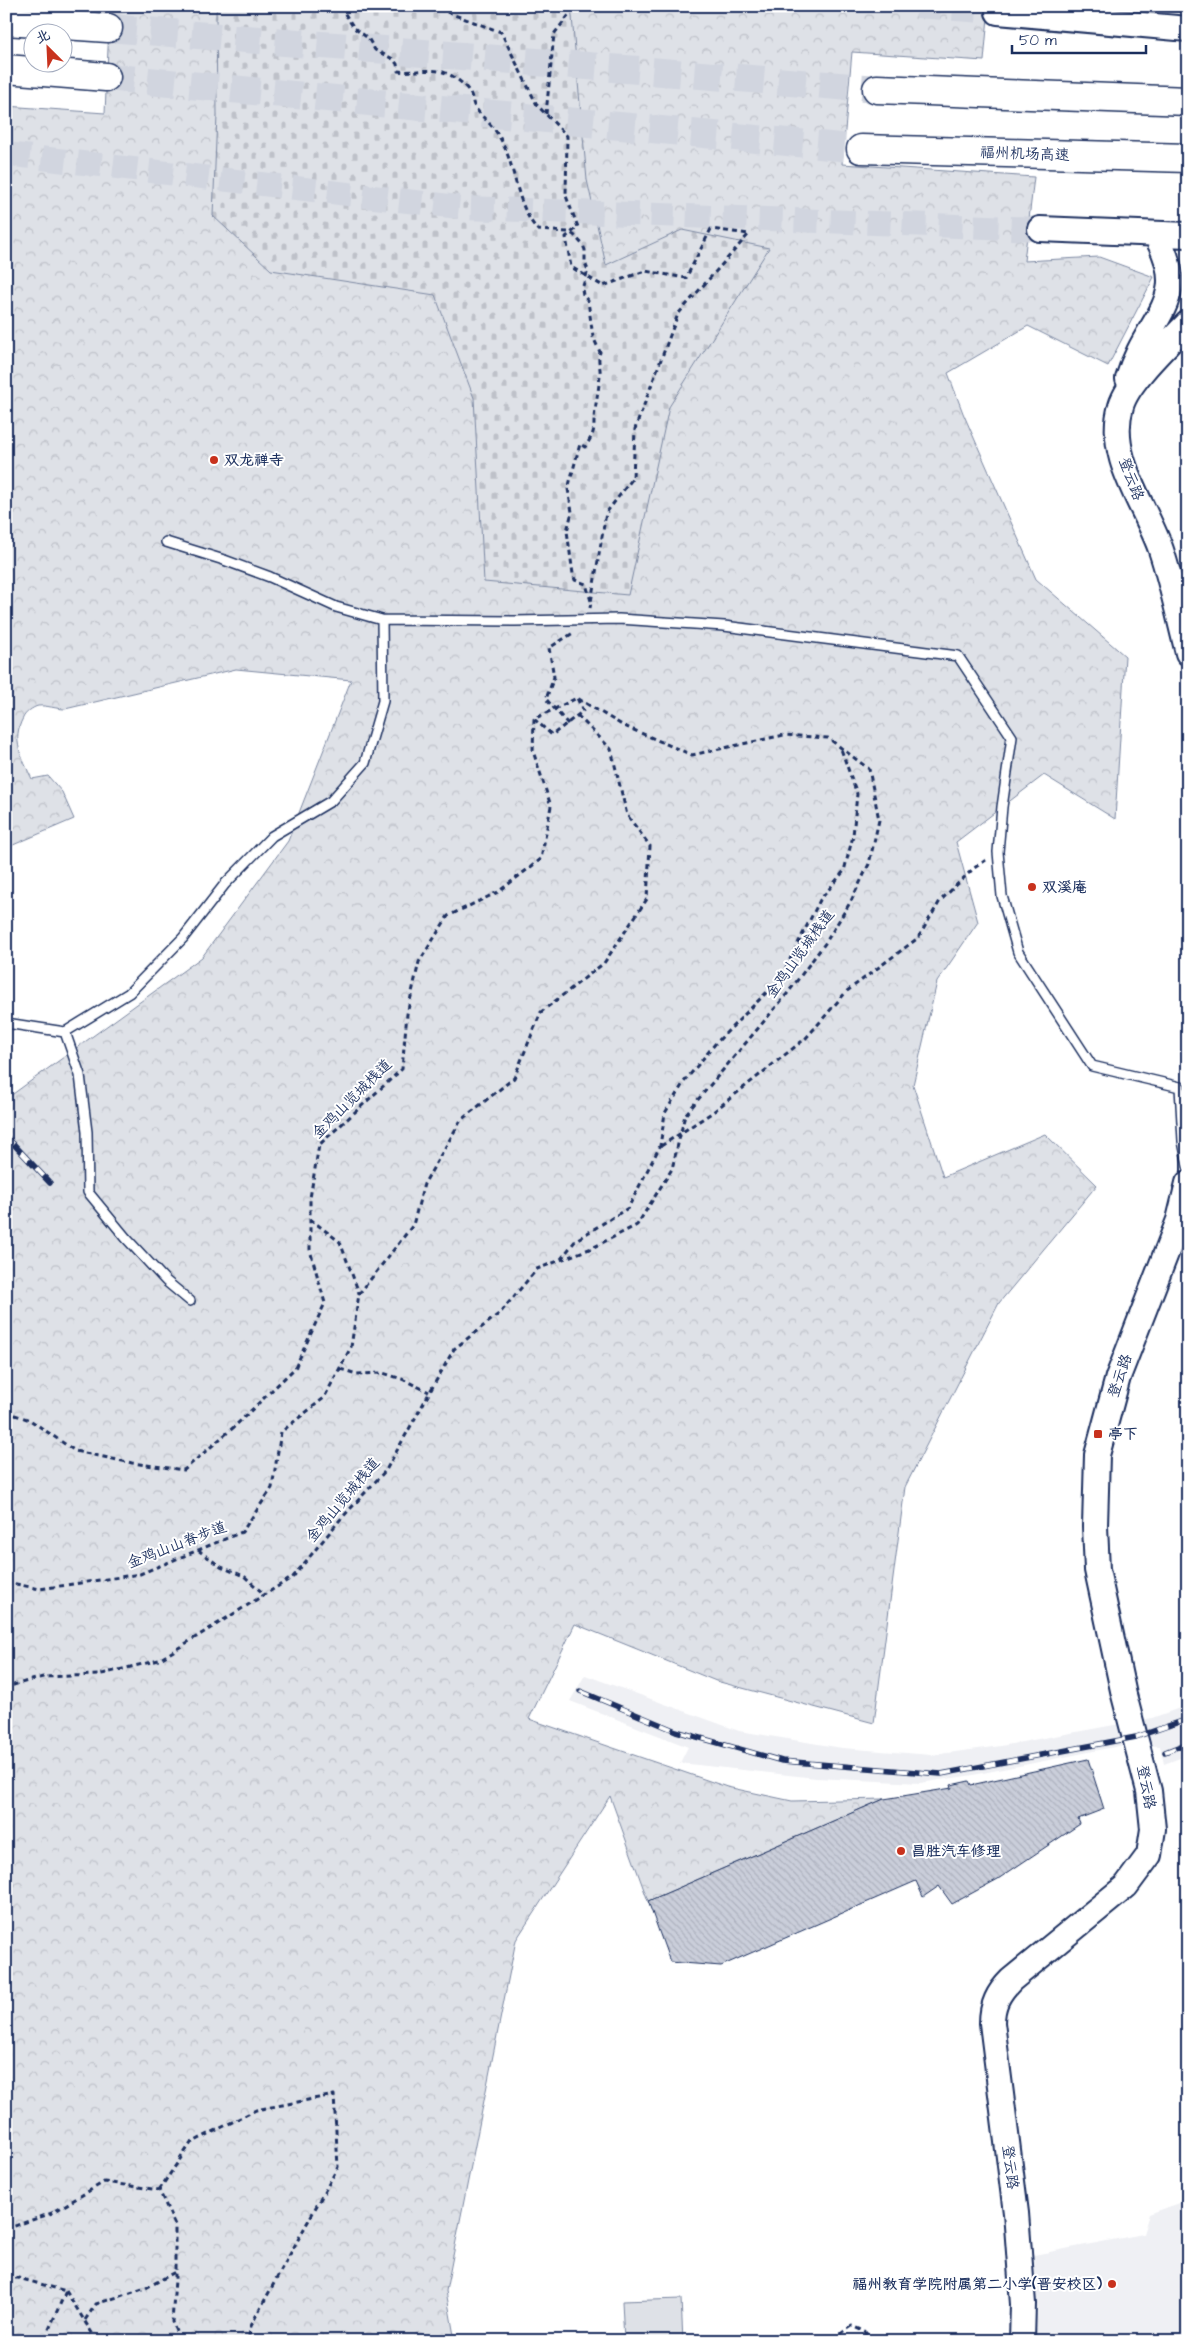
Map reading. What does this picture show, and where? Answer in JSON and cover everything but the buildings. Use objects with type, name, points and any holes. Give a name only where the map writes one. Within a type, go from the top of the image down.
[{"type":"highway","points":[[6,21],[108,28]]},
{"type":"highway","points":[[6,69],[106,77]]},
{"type":"highway","points":[[877,89],[1188,101]]},
{"type":"highway","name":"福州机场高速","points":[[861,149],[1188,158]]},
{"type":"street","points":[[998,12],[1188,29]]},
{"type":"street","points":[[1040,229],[1188,235]]},
{"type":"street","points":[[1121,404],[1128,377],[1141,350],[1173,308],[1184,284],[1178,260],[1156,234]]},
{"type":"street","points":[[1128,377],[1145,354],[1188,309]]},
{"type":"street","name":"登云路","points":[[1188,323],[1138,378],[1121,404],[1118,430],[1121,456],[1160,546],[1188,653]]},
{"type":"street","name":"登云路","points":[[1022,2341],[1023,2304],[1016,2213],[992,2023],[992,2010],[996,2000],[1011,1980],[1126,1886],[1149,1855],[1153,1828],[1149,1791],[1122,1686],[1097,1570],[1094,1526],[1097,1455],[1118,1377],[1184,1215],[1188,1183]]},
{"type":"lane","points":[[166,542],[270,577],[336,607],[382,620],[516,621],[619,618],[724,626],[958,656],[1012,737],[998,852],[1002,896],[1018,952],[1092,1066],[1180,1086],[1182,1141],[1188,1166]]},
{"type":"lane","points":[[6,1023],[65,1032],[129,993],[183,938],[225,884],[272,836],[331,801],[365,763],[383,701],[382,620]]},
{"type":"lane","points":[[65,1032],[80,1075],[87,1132],[88,1192],[126,1238],[166,1281],[190,1301]]},
{"type":"path","points":[[340,6],[354,28],[368,38],[375,50],[393,59],[397,64],[398,70],[410,72],[438,71],[446,73],[462,83],[471,94],[475,108],[490,121],[497,132],[513,168],[518,189],[530,222],[538,230],[571,233],[585,250],[584,263],[588,270],[582,289],[583,295],[588,300],[593,337],[600,352],[598,358],[600,374],[599,392],[594,412],[595,432],[585,447],[580,444],[568,489],[572,512],[567,526],[573,574],[575,580],[586,584],[592,601]]},
{"type":"path","points":[[430,6],[501,32],[537,105],[567,136],[566,196],[578,227],[566,237],[571,267],[602,286],[644,271],[686,278],[711,230],[749,234],[678,314],[635,429],[633,478],[606,513],[590,608],[576,619],[575,632],[549,648],[554,677],[546,700],[568,724]]},
{"type":"path","points":[[546,114],[554,34],[569,15],[566,6]]},
{"type":"path","points":[[576,698],[584,711],[577,715],[552,735],[534,719],[576,698]]},
{"type":"path","name":"金鸡山览城栈道","points":[[6,1687],[43,1677],[98,1675],[159,1660],[294,1577],[339,1520],[386,1470],[454,1349],[500,1313],[537,1268],[592,1248],[637,1225],[672,1169],[685,1115],[787,994],[826,942],[851,901],[868,864],[879,820],[869,769],[828,738],[784,735],[692,754],[622,725],[576,698]]},
{"type":"path","name":"金鸡山山脊步道","points":[[6,1582],[40,1589],[140,1574],[242,1532],[272,1488],[281,1432],[324,1398],[351,1347],[359,1294],[413,1225],[424,1184],[461,1120],[514,1078],[541,1012],[604,963],[646,899],[650,846],[627,815],[611,749],[577,715]]},
{"type":"path","name":"金鸡山览城栈道","points":[[6,1412],[30,1420],[75,1451],[132,1463],[184,1470],[234,1427],[295,1368],[325,1303],[310,1250],[310,1198],[319,1145],[402,1070],[407,1014],[419,962],[448,916],[498,892],[541,859],[552,806],[533,751],[534,719]]},
{"type":"path","points":[[561,1259],[576,1240],[628,1208],[660,1146],[665,1113],[684,1082],[715,1044],[780,979],[820,900],[844,871],[853,836],[857,794],[841,749]]},
{"type":"path","points":[[660,1146],[713,1112],[806,1038],[847,991],[918,938],[940,901],[974,868],[998,852]]},
{"type":"path","points":[[310,1219],[340,1242],[359,1294]]},
{"type":"path","points":[[340,1369],[357,1374],[383,1373],[402,1379],[429,1392]]},
{"type":"path","points":[[198,1550],[221,1567],[244,1576],[265,1595]]},
{"type":"path","points":[[159,2190],[191,2143],[256,2110],[334,2095],[338,2167],[256,2316],[251,2326],[248,2341]]},
{"type":"path","points":[[6,2229],[52,2213],[104,2182],[159,2190]]},
{"type":"path","points":[[159,2190],[174,2225],[175,2272],[172,2322],[180,2341]]},
{"type":"path","points":[[85,2320],[96,2304],[146,2288],[175,2272]]},
{"type":"path","points":[[6,2278],[18,2278],[66,2291],[97,2341]]},
{"type":"path","points":[[48,2341],[46,2336],[66,2291]]},
{"type":"path","points":[[836,2341],[839,2335],[852,2326],[865,2332],[872,2341]]},
{"type":"shaded area","points":[[585,1675],[739,1731],[842,1748],[932,1755],[1001,1746],[1152,1718],[1188,1705],[1188,1755],[1164,1764],[1160,1746],[1124,1745],[973,1775],[920,1783],[816,1778],[680,1763],[688,1747],[570,1701]]},
{"type":"shaded area","name":"福州教育学院附属第二小学(晋安校区)","points":[[1188,2200],[1188,2341],[1035,2341],[1038,2312],[1034,2255],[1143,2234],[1149,2214]]},
{"type":"green space","points":[[110,6],[989,6],[984,61],[852,52],[842,164],[1034,177],[1024,261],[1099,257],[1154,277],[1108,366],[1028,326],[948,373],[963,413],[1036,579],[1125,656],[1115,819],[1044,775],[956,842],[978,922],[937,982],[913,1085],[943,1177],[1045,1134],[1097,1185],[999,1303],[905,1487],[874,1723],[716,1681],[575,1624],[529,1719],[727,1787],[792,1801],[884,1799],[648,1901],[610,1796],[516,1940],[446,2291],[455,2341],[6,2341],[6,1099],[202,957],[288,841],[351,680],[236,669],[65,709],[38,706],[29,710],[25,714],[20,726],[18,734],[19,749],[32,779],[48,776],[62,792],[74,819],[6,848],[6,106],[105,113]]},
{"type":"green space","points":[[218,6],[571,6],[587,180],[606,265],[682,230],[769,248],[669,407],[628,595],[484,582],[474,398],[435,295],[271,270],[213,216],[217,115],[216,12]]},
{"type":"green space","points":[[681,2299],[683,2341],[624,2341],[622,2301]]},
{"type":"tunnel","points":[[917,6],[998,12]]},
{"type":"tunnel","points":[[108,28],[877,89]]},
{"type":"tunnel","points":[[106,77],[861,149]]},
{"type":"tunnel","points":[[6,154],[467,208],[1040,229]]},
{"type":"railway","points":[[6,1136],[50,1183]]},
{"type":"railway","points":[[580,1691],[676,1731],[782,1761],[941,1774],[1136,1737],[1188,1719]]},
{"type":"railway","points":[[1165,1752],[1188,1743]]},
{"type":"place","name":"双龙禅寺","points":[[214,460]]},
{"type":"place","name":"双溪庵","points":[[1032,887]]},
{"type":"place","name":"亭下","points":[[1098,1434]]},
{"type":"place","name":"昌胜汽车修理","points":[[901,1851]]},
{"type":"place","name":"福州教育学院附属第二小学(晋安校区)","points":[[1112,2284]]}]
